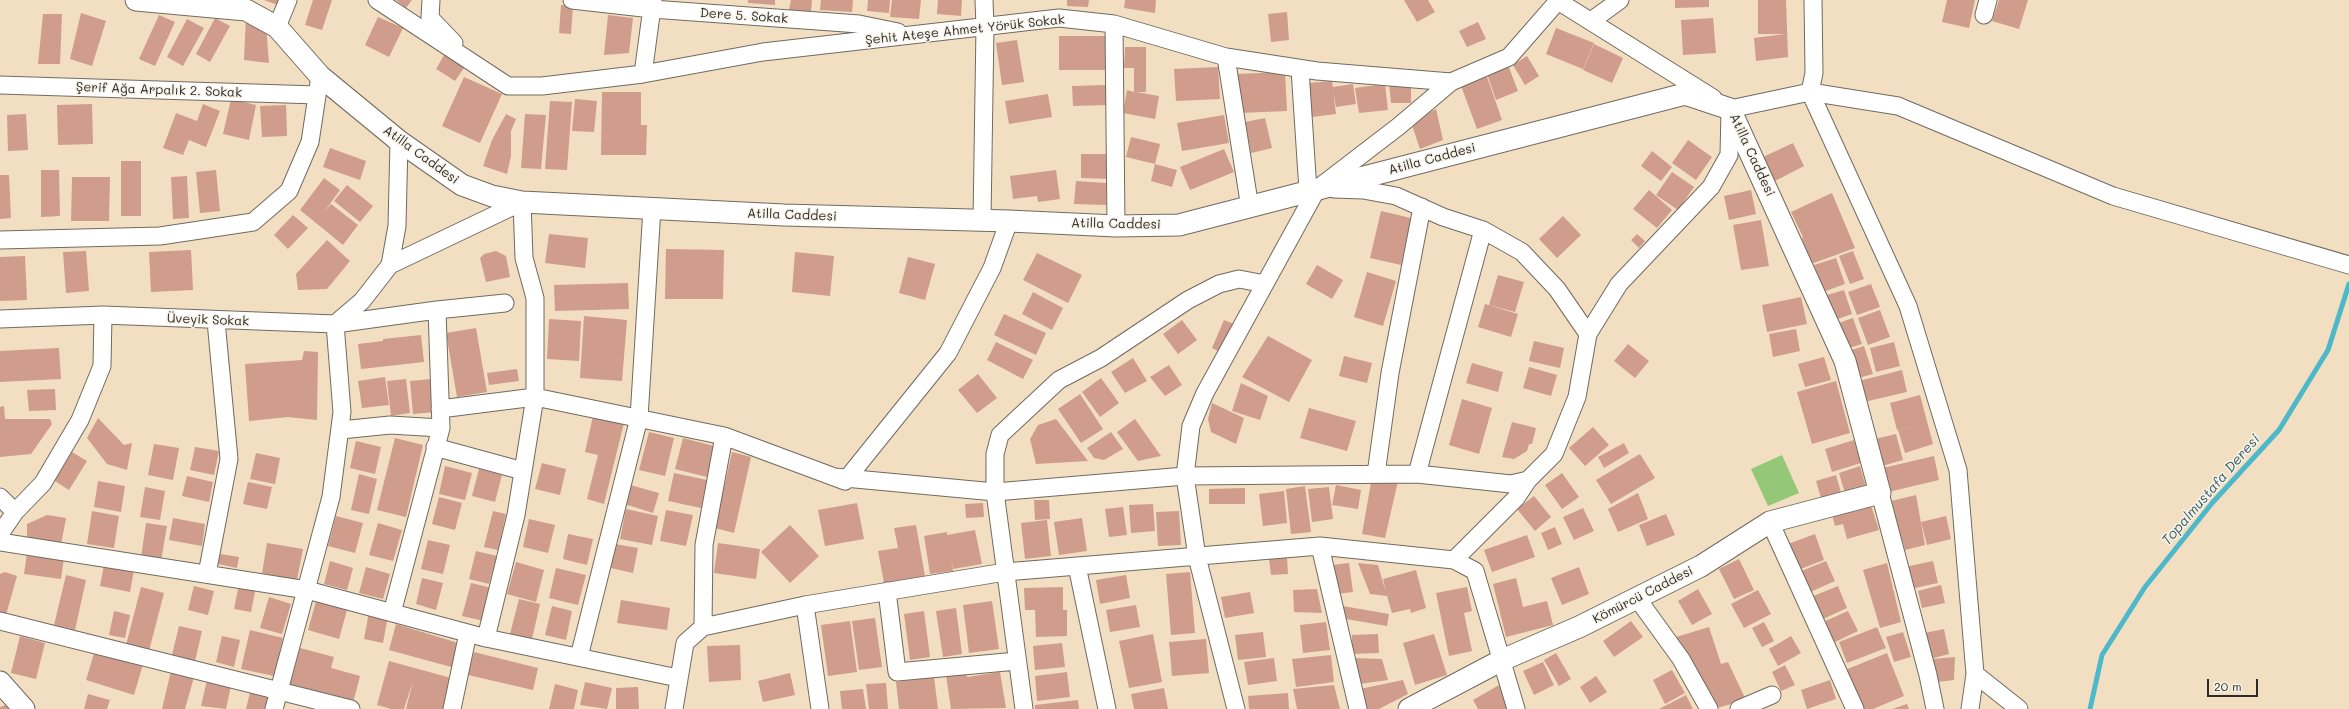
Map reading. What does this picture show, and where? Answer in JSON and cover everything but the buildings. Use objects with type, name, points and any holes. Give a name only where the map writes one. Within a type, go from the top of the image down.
[{"type":"street","name":"Atilla Caddesi","points":[[136,0],[246,10],[277,27],[319,85],[462,185],[492,196],[522,202],[784,215],[1009,220],[1116,226],[1179,225],[1250,208],[1313,190],[1684,94],[1730,109],[1845,361],[1880,493]]},
{"type":"street","points":[[277,27],[288,0]]},
{"type":"street","name":"Şehit Ateşe Ahmet Yörük Sokak","points":[[377,0],[508,86],[542,86],[643,74],[763,52],[1059,18],[1114,24],[1226,57],[1300,68],[1451,82],[1510,57],[1558,1],[1730,109]]},
{"type":"street","points":[[431,0],[430,18],[474,64]]},
{"type":"street","name":"Dere 5. Sokak","points":[[572,0],[652,4],[859,24],[914,35]]},
{"type":"street","points":[[982,220],[985,27],[984,0]]},
{"type":"street","points":[[1591,21],[1620,0]]},
{"type":"street","points":[[1813,0],[1814,73],[1810,92],[1908,306],[1958,470],[1975,674],[1970,709]]},
{"type":"street","points":[[643,74],[652,4]]},
{"type":"street","points":[[1114,24],[1116,226]]},
{"type":"street","points":[[1226,57],[1250,208]]},
{"type":"street","points":[[1300,68],[1313,190]]},
{"type":"street","points":[[1236,709],[1197,558],[1185,476],[1191,426],[1206,393],[1265,284],[1313,190],[1399,126],[1451,82]]},
{"type":"street","name":"Şerif Ağa Arpalık 2. Sokak","points":[[0,85],[319,85]]},
{"type":"street","points":[[0,240],[160,236],[253,222],[289,191],[310,142],[319,85]]},
{"type":"street","points":[[1454,560],[1516,498],[1528,480],[1554,454],[1577,397],[1588,334],[1619,284],[1711,187],[1729,155],[1730,109],[1810,92],[1898,106],[2113,196],[2342,263]]},
{"type":"street","points":[[390,265],[396,226],[399,141]]},
{"type":"street","points":[[1313,190],[1363,190],[1396,196],[1483,230],[1522,252],[1557,288],[1588,334]]},
{"type":"street","points":[[274,709],[331,497],[341,430],[342,412],[335,324],[362,301],[390,265],[522,202],[524,258],[535,298],[535,397],[516,515],[486,638]]},
{"type":"street","points":[[1376,474],[1390,373],[1422,207]]},
{"type":"street","points":[[579,657],[639,418],[652,208]]},
{"type":"street","points":[[841,478],[948,353],[992,268],[1009,220]]},
{"type":"street","points":[[1417,474],[1483,230]]},
{"type":"street","points":[[1024,709],[995,492],[995,454],[1000,435],[1059,380],[1101,358],[1188,300],[1219,284],[1239,279],[1265,284]]},
{"type":"street","name":"Üveyik Sokak","points":[[0,319],[103,315],[216,321],[335,324],[437,310],[505,303]]},
{"type":"street","points":[[392,613],[441,428],[437,310]]},
{"type":"street","points":[[0,534],[15,512],[43,484],[80,420],[102,366],[103,315]]},
{"type":"street","points":[[207,574],[229,459],[216,321]]},
{"type":"street","points":[[440,410],[535,397],[724,436],[841,478],[995,492],[1185,476],[1417,474],[1511,484],[1528,480]]},
{"type":"street","points":[[341,430],[390,425],[441,428]]},
{"type":"street","points":[[703,627],[704,545],[724,436]]},
{"type":"street","points":[[436,447],[523,471]]},
{"type":"street","points":[[1880,493],[1928,675],[1935,709]]},
{"type":"street","name":"Kömürcü Caddesi","points":[[1409,709],[1502,660],[1579,627],[1701,566],[1770,522],[1880,493]]},
{"type":"street","points":[[0,497],[15,512]]},
{"type":"street","points":[[1770,522],[1855,709]]},
{"type":"street","points":[[0,542],[307,590],[486,638],[678,678]]},
{"type":"street","points":[[1320,546],[1358,709]]},
{"type":"street","points":[[674,709],[685,643],[703,627],[805,605],[1005,572],[1197,558],[1320,546],[1454,560],[1475,571],[1516,709]]},
{"type":"street","points":[[1077,566],[1107,709]]},
{"type":"street","points":[[887,591],[897,672],[1017,661]]},
{"type":"street","points":[[1638,598],[1681,659],[1709,709]]},
{"type":"street","points":[[805,605],[820,709]]},
{"type":"street","points":[[0,621],[351,709]]},
{"type":"street","points":[[452,709],[468,633]]},
{"type":"street","points":[[1975,674],[2018,709]]},
{"type":"street","points":[[0,682],[24,709]]},
{"type":"street","points":[[1739,709],[1772,695]]},
{"type":"green space","points":[[1782,455],[1799,493],[1768,506],[1751,469]]},
{"type":"waterway","name":"Topalmustafa Deresi","points":[[2090,709],[2102,655],[2145,587],[2213,502],[2279,430],[2328,350],[2349,284]]}]
